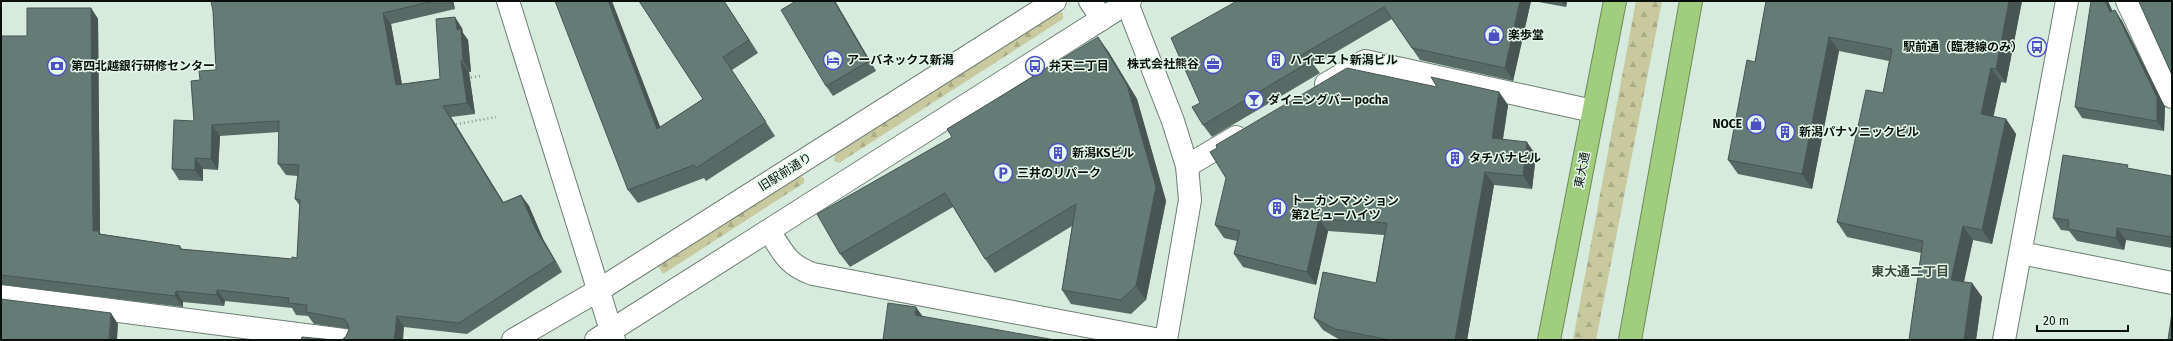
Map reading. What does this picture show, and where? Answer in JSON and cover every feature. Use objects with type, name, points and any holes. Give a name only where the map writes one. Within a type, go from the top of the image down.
[{"type":"highway","name":"東大通","points":[[1549,340],[1615,1]]},
{"type":"highway","points":[[1630,340],[1691,1]]},
{"type":"street","points":[[508,1],[598,290],[607,337],[769,231],[1096,10],[1128,2],[1173,121],[1187,166],[1190,200],[1166,340]]},
{"type":"street","name":"旧駅前通り","points":[[513,340],[598,290],[1055,1]]},
{"type":"street","points":[[2004,340],[2022,253],[2067,1]]},
{"type":"street","points":[[2126,1],[2172,97]]},
{"type":"street","points":[[1310,93],[1365,61],[1594,111]]},
{"type":"street","points":[[1187,166],[1256,126]]},
{"type":"street","points":[[769,231],[786,256],[798,268],[813,274],[1160,340]]},
{"type":"street","points":[[2022,253],[2172,283]]},
{"type":"street","points":[[1,296],[344,340]]},
{"type":"path","points":[[464,78],[480,76]]},
{"type":"path","points":[[451,125],[496,117]]},
{"type":"green space","points":[[1636,1],[1662,1],[1596,340],[1573,340]]},
{"type":"green space","points":[[1058,12],[1063,13],[1063,19],[839,163],[834,161],[835,154]]},
{"type":"green space","points":[[800,176],[804,178],[804,183],[663,274],[658,266]]},
{"type":"building","points":[[211,1],[434,1],[383,13],[396,85],[440,79],[436,19],[455,17],[457,30],[461,29],[463,61],[461,61],[467,103],[443,106],[503,203],[521,195],[535,228],[555,261],[459,323],[397,316],[394,340],[342,340],[349,330],[348,324],[344,319],[306,312],[307,305],[288,303],[289,298],[217,290],[217,295],[176,291],[175,296],[1,275],[1,36],[27,36],[27,8],[91,8],[93,231],[99,231],[99,234],[180,246],[180,249],[292,259],[292,257],[297,258],[300,200],[295,199],[299,165],[278,164],[279,121],[212,125],[211,159],[195,158],[195,170],[172,169],[174,120],[194,121],[191,81],[200,80],[199,71],[216,70],[213,11]]},
{"type":"building","points":[[555,1],[608,1],[657,129],[703,99],[639,1],[724,1],[749,40],[723,57],[766,122],[696,168],[694,165],[628,190]]},
{"type":"building","points":[[796,1],[834,1],[869,61],[826,86],[781,10]]},
{"type":"building","points":[[1237,1],[1520,1],[1505,68],[1412,48],[1384,7],[1296,58],[1311,61],[1203,125],[1192,107],[1200,103],[1171,38]]},
{"type":"building","points":[[1766,1],[2009,1],[1996,69],[1991,68],[1981,114],[2006,119],[1982,230],[1963,226],[1951,280],[1972,283],[1964,340],[1909,340],[1923,241],[1837,222],[1866,90],[1883,93],[1892,49],[1829,37],[1802,174],[1728,160],[1747,60],[1755,62]]},
{"type":"building","points":[[2091,1],[2105,1],[2110,12],[2115,10],[2157,97],[2157,121],[2075,107]]},
{"type":"building","points":[[2172,1],[2172,75],[2139,2]]},
{"type":"building","points":[[1098,37],[1127,85],[1156,187],[1136,286],[1121,300],[1062,290],[1076,204],[985,259],[945,193],[840,254],[817,214],[952,137],[947,129]]},
{"type":"building","points":[[1347,68],[1437,87],[1431,77],[1499,92],[1492,138],[1527,142],[1523,176],[1485,172],[1455,340],[1390,340],[1335,329],[1314,318],[1323,272],[1376,283],[1387,223],[1319,219],[1307,272],[1234,254],[1240,231],[1215,225],[1226,178],[1210,152],[1217,148],[1216,145]]},
{"type":"building","points":[[2063,155],[2128,165],[2127,168],[2172,176],[2172,237],[2117,228],[2116,238],[2068,229],[2069,220],[2053,218]]},
{"type":"building","points":[[1,299],[111,313],[109,340],[1,340]]},
{"type":"building","points":[[888,303],[916,307],[915,315],[1055,340],[883,340]]},
{"type":"building","points":[[2172,313],[2172,340],[2168,340]]},
{"type":"building","points":[[302,337],[334,340],[301,340]]},
{"type":"place","name":"楽歩堂","points":[[1494,35]]},
{"type":"place","name":"駅前通（臨港線のみ）","points":[[2037,47]]},
{"type":"place","name":"アーバネックス新潟","points":[[833,60]]},
{"type":"place","name":"ハイエスト新潟ビル","points":[[1276,60]]},
{"type":"place","name":"株式会社熊谷","points":[[1213,64]]},
{"type":"place","name":"第四北越銀行研修センター","points":[[57,66]]},
{"type":"place","name":"弁天二丁目","points":[[1035,66]]},
{"type":"place","name":"ダイニングバー pocha","points":[[1254,100]]},
{"type":"place","name":"NOCE","points":[[1756,124]]},
{"type":"place","name":"新潟パナソニックビル","points":[[1785,132]]},
{"type":"place","name":"新潟KSビル","points":[[1058,153]]},
{"type":"place","name":"タチバナビル","points":[[1455,158]]},
{"type":"place","name":"三井のリパーク","points":[[1003,173]]},
{"type":"place","name":"トーカンマンション 第2ビューハイツ","points":[[1277,208]]},
{"type":"district","name":"東大通二丁目","points":[[1910,271]]}]
